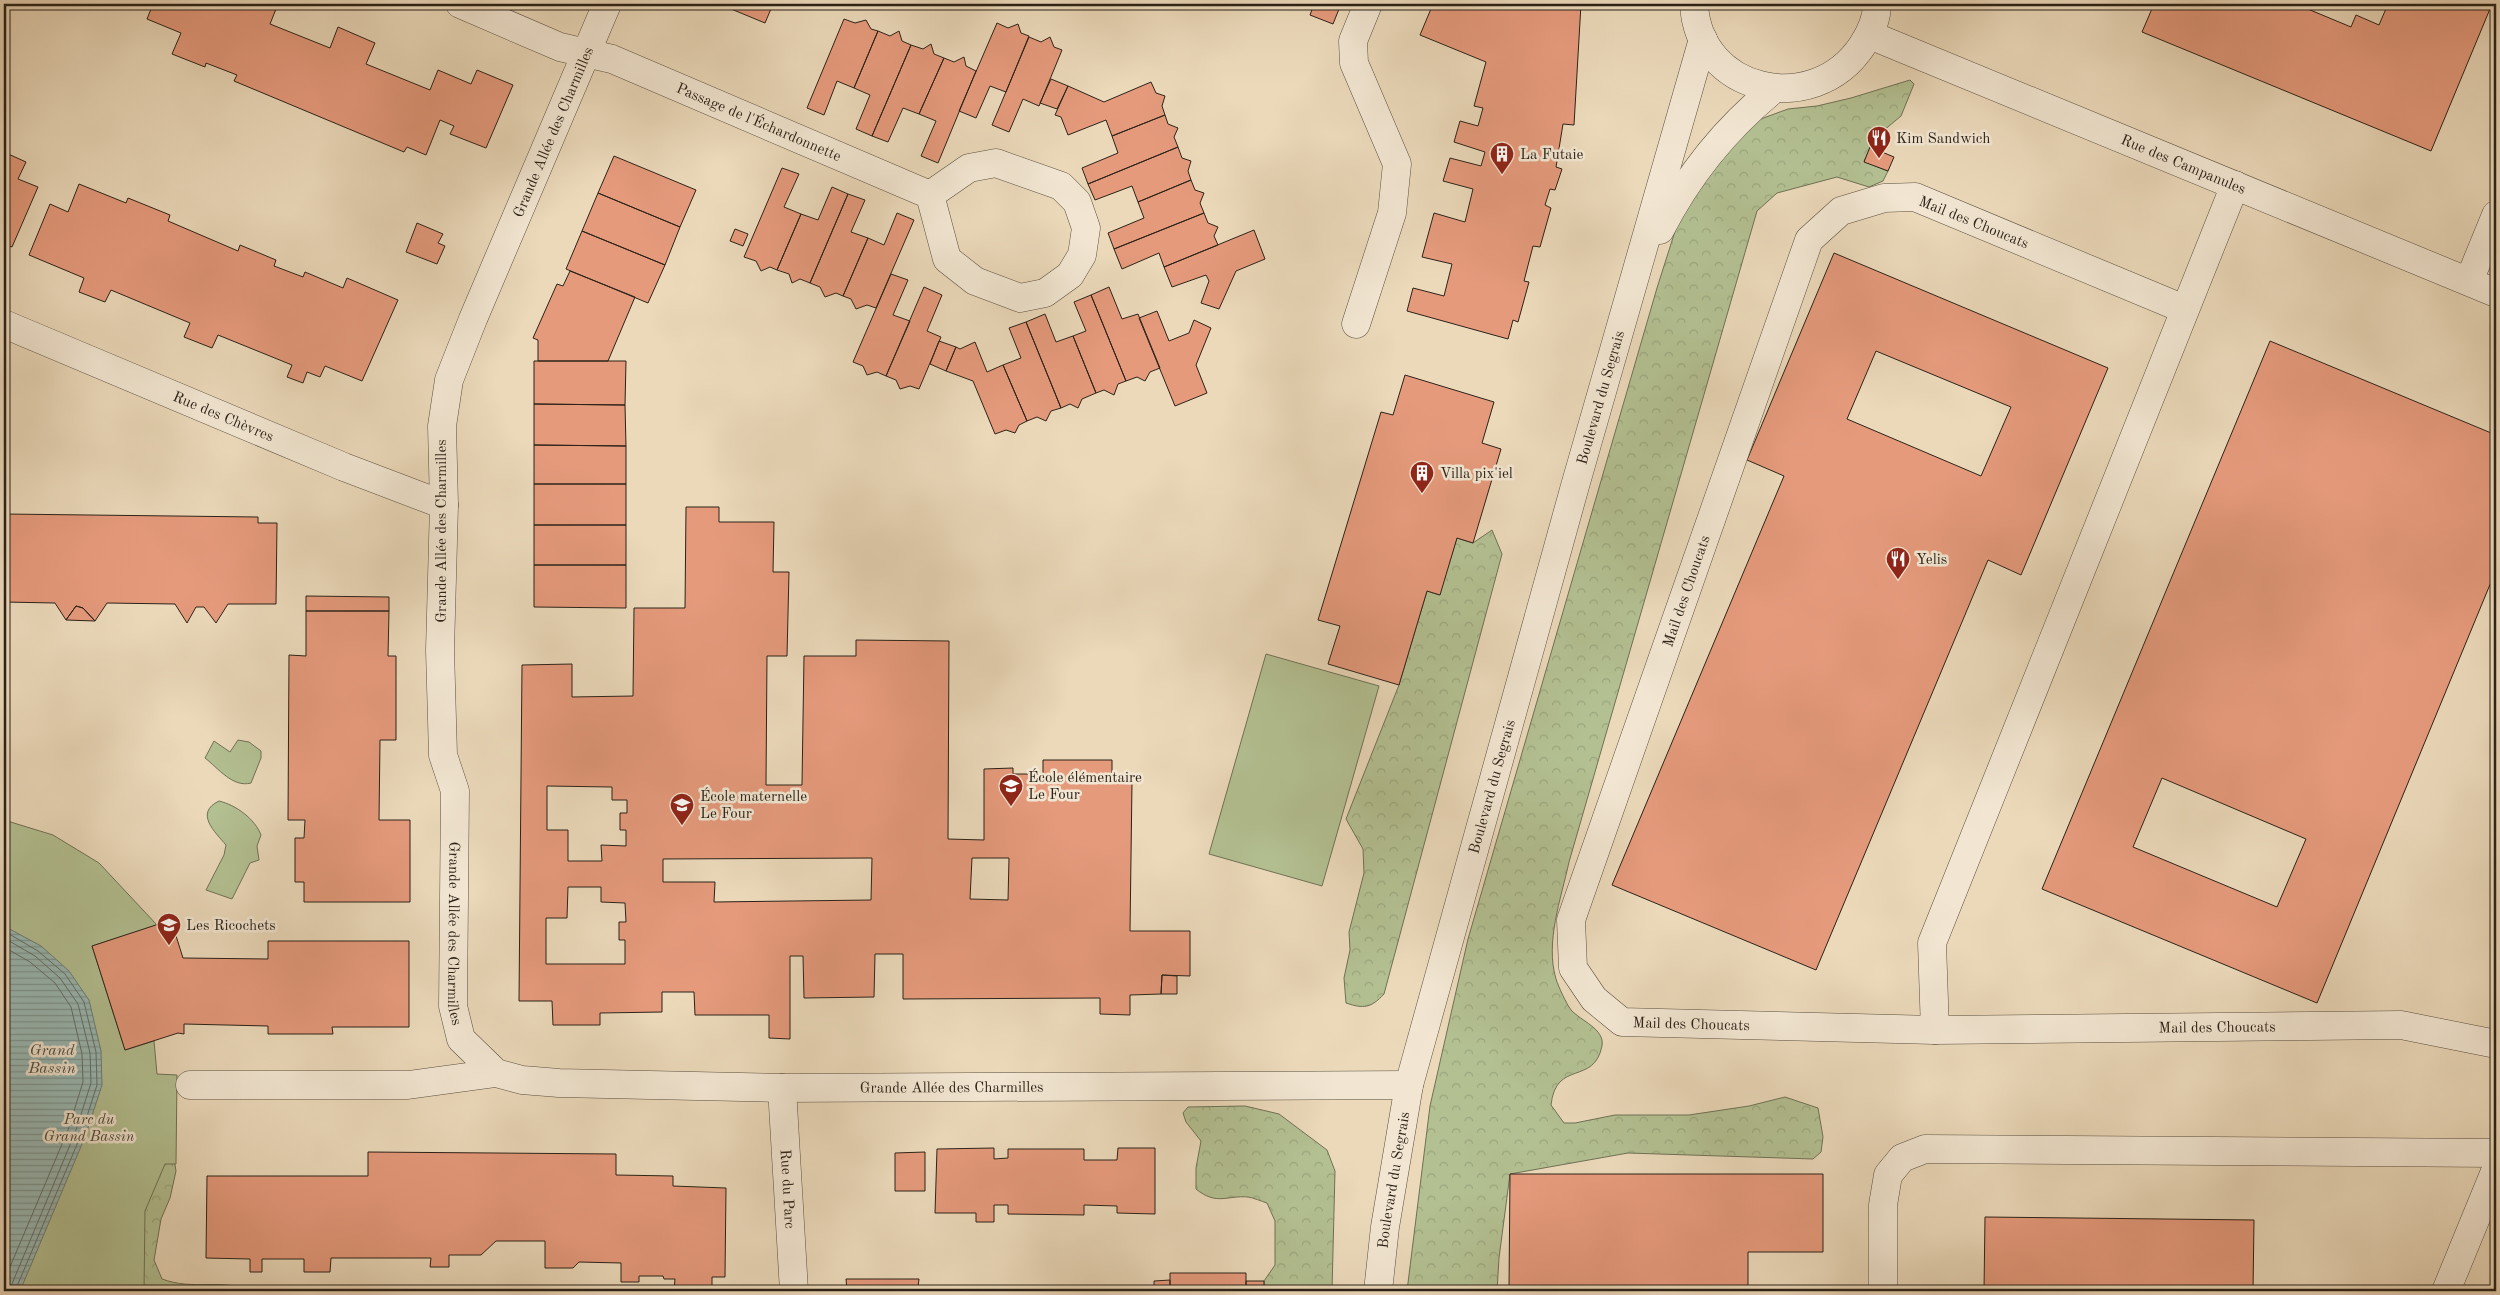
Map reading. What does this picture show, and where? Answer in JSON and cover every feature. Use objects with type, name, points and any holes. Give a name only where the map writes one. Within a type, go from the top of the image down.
[{"type":"street","name":"Passage de l'Échardonnette","points":[[460,4],[560,47],[612,59],[930,195]]},
{"type":"street","name":"Grande Allée des Charmilles","points":[[496,1073],[461,1039],[454,1006],[455,791],[443,755],[440,650],[444,505],[442,426],[449,380],[473,319],[607,4]]},
{"type":"street","points":[[1356,324],[1392,213],[1397,164],[1354,63],[1353,41],[1368,4]]},
{"type":"street","points":[[1694,4],[1703,39],[1720,63],[1745,80],[1774,89],[1803,88],[1831,77],[1853,59],[1870,35],[1877,4]]},
{"type":"street","name":"Rue des Campanules","points":[[1870,35],[2496,293]]},
{"type":"street","name":"Boulevard du Segrais","points":[[1378,1291],[1385,1227],[1409,1085],[1631,289],[1703,39]]},
{"type":"street","name":"Boulevard du Segrais","points":[[1631,289],[1674,202],[1716,144],[1753,106],[1774,89]]},
{"type":"street","points":[[996,163],[1061,186],[1078,202],[1086,228],[1082,255],[1070,275],[1045,293],[1020,298],[975,281],[948,259],[930,195],[969,168],[996,163]]},
{"type":"street","points":[[1935,1030],[1932,943],[2235,185]]},
{"type":"street","name":"Mail des Choucats","points":[[2184,309],[1915,197],[1884,198],[1841,211],[1809,240],[1571,920],[1574,968],[1594,999],[1622,1022],[1935,1030],[2401,1025],[2496,1044]]},
{"type":"street","points":[[2469,281],[2496,215]]},
{"type":"street","name":"Rue des Chèvres","points":[[4,324],[344,467],[444,505]]},
{"type":"street","name":"Grande Allée des Charmilles","points":[[190,1085],[408,1085],[496,1073],[522,1080],[559,1083],[782,1088],[1409,1085]]},
{"type":"street","name":"Rue du Parc","points":[[782,1088],[794,1291]]},
{"type":"street","points":[[1883,1291],[1883,1205],[1888,1175],[1902,1158],[1926,1149],[2496,1153]]},
{"type":"street","points":[[2446,1291],[2496,1169]]},
{"type":"green space","points":[[1910,80],[1914,84],[1901,116],[1877,136],[1864,161],[1888,171],[1883,181],[1869,187],[1837,177],[1777,193],[1757,211],[1569,862],[1553,935],[1553,965],[1556,979],[1563,995],[1571,1010],[1596,1030],[1602,1040],[1598,1058],[1591,1066],[1567,1077],[1560,1082],[1554,1091],[1551,1105],[1564,1123],[1575,1123],[1615,1115],[1689,1115],[1749,1106],[1785,1097],[1818,1108],[1823,1137],[1821,1152],[1813,1159],[1628,1153],[1510,1174],[1499,1258],[1497,1291],[1407,1291],[1430,1106],[1468,939],[1677,225],[1697,189],[1715,169],[1743,131],[1758,120],[1788,109],[1817,106],[1851,98]]},
{"type":"green space","points":[[1492,530],[1502,554],[1384,994],[1371,1005],[1352,1005],[1346,1003],[1344,978],[1350,950],[1349,932],[1364,873],[1363,849],[1346,819],[1399,685],[1427,591],[1439,595],[1457,538],[1473,543]]},
{"type":"green space","points":[[1266,654],[1379,686],[1322,886],[1209,854]]},
{"type":"green space","points":[[238,740],[249,742],[261,751],[261,758],[251,783],[244,784],[232,780],[205,758],[214,741],[230,752]]},
{"type":"green space","points":[[219,801],[232,806],[250,818],[261,835],[257,846],[259,860],[250,863],[232,899],[206,890],[224,855],[226,845],[212,829],[207,817],[208,811]]},
{"type":"green space","name":"Parc du Grand Bassin","points":[[4,820],[53,835],[99,863],[157,925],[92,946],[125,1050],[154,1041],[157,1074],[177,1075],[176,1164],[165,1164],[145,1211],[144,1291],[4,1291]]},
{"type":"green space","points":[[1245,1106],[1279,1114],[1327,1150],[1335,1171],[1332,1291],[1264,1291],[1264,1281],[1275,1265],[1275,1221],[1267,1203],[1248,1197],[1222,1199],[1210,1197],[1196,1189],[1196,1168],[1201,1141],[1186,1122],[1183,1113],[1188,1107]]},
{"type":"green space","points":[[169,1128],[176,1171],[170,1198],[161,1219],[154,1260],[162,1279],[185,1284],[231,1285],[254,1291],[126,1291],[71,1220]]},
{"type":"water","name":"Grand Bassin","points":[[4,926],[41,946],[69,971],[89,1000],[101,1051],[102,1085],[85,1137],[20,1291],[4,1291]]},
{"type":"building","points":[[137,4],[278,4],[270,24],[330,48],[338,27],[375,43],[366,64],[430,90],[438,70],[471,84],[477,70],[513,85],[486,148],[450,134],[454,126],[440,120],[426,155],[407,147],[404,152],[234,81],[237,75],[206,63],[205,67],[172,54],[181,33],[147,19],[151,9]]},
{"type":"building","points":[[719,4],[773,4],[765,23]]},
{"type":"building","points":[[1314,4],[1341,4],[1333,24],[1310,15]]},
{"type":"building","name":"La Futaie","points":[[1433,4],[1581,4],[1574,125],[1563,124],[1556,167],[1562,169],[1555,190],[1550,189],[1545,205],[1551,208],[1540,247],[1533,246],[1524,281],[1529,282],[1518,322],[1513,320],[1508,339],[1407,311],[1413,288],[1444,296],[1452,264],[1422,257],[1434,213],[1465,222],[1473,189],[1443,181],[1450,158],[1481,166],[1485,152],[1454,142],[1460,121],[1478,126],[1483,108],[1474,106],[1486,62],[1420,35]]},
{"type":"building","points":[[2154,4],[2304,4],[2303,7],[2351,27],[2356,15],[2379,25],[2388,4],[2492,4],[2431,151],[2142,32]]},
{"type":"building","points":[[844,19],[855,23],[866,20],[871,29],[878,31],[854,88],[837,81],[824,115],[807,108]]},
{"type":"building","points":[[997,23],[1008,28],[1018,24],[1021,33],[1029,36],[1006,92],[990,86],[976,118],[959,111]]},
{"type":"building","points":[[878,31],[890,36],[899,31],[902,41],[911,45],[872,136],[856,129],[870,95],[854,88]]},
{"type":"building","points":[[1029,37],[1041,42],[1050,37],[1054,47],[1062,50],[1039,106],[1023,99],[1009,132],[992,125]]},
{"type":"building","points":[[931,44],[934,54],[944,58],[919,114],[903,108],[888,142],[872,136],[911,45],[923,49]]},
{"type":"building","points":[[964,57],[966,66],[976,71],[938,163],[921,156],[936,121],[919,114],[944,58],[954,62]]},
{"type":"building","points":[[1051,79],[1068,86],[1057,109],[1040,103]]},
{"type":"building","points":[[1151,82],[1156,93],[1165,96],[1162,106],[1165,115],[1112,136],[1106,120],[1068,135],[1061,117],[1055,115],[1068,86],[1104,102]]},
{"type":"building","points":[[1165,115],[1168,124],[1178,128],[1174,137],[1178,147],[1088,184],[1082,168],[1118,153],[1112,136]]},
{"type":"building","points":[[4,145],[7,147],[6,153],[26,162],[18,179],[38,187],[12,247],[4,244]]},
{"type":"building","points":[[1178,147],[1182,158],[1191,161],[1188,171],[1191,180],[1138,202],[1132,186],[1095,200],[1088,184]]},
{"type":"building","name":"Kim Sandwich","points":[[1870,147],[1894,157],[1888,171],[1864,162]]},
{"type":"building","points":[[614,156],[696,190],[680,227],[598,193]]},
{"type":"building","points":[[782,168],[799,174],[784,207],[801,214],[777,270],[770,267],[761,271],[756,261],[744,257]]},
{"type":"building","points":[[1191,180],[1195,190],[1204,193],[1200,203],[1204,213],[1114,249],[1108,233],[1144,218],[1138,202]]},
{"type":"building","points":[[79,184],[126,203],[128,198],[170,215],[168,221],[238,251],[240,245],[276,260],[274,266],[303,277],[305,272],[343,288],[347,278],[398,300],[362,381],[325,366],[320,377],[307,372],[303,383],[287,377],[292,365],[218,335],[212,348],[184,337],[190,323],[111,290],[105,302],[79,292],[84,278],[29,255],[50,204],[68,212]]},
{"type":"building","points":[[832,187],[848,194],[810,283],[800,279],[792,283],[789,274],[777,270],[801,214],[818,220]]},
{"type":"building","points":[[598,193],[680,227],[665,265],[582,231]]},
{"type":"building","points":[[848,194],[865,200],[851,232],[868,238],[843,296],[836,293],[825,297],[820,287],[810,283]]},
{"type":"building","points":[[897,213],[914,220],[876,308],[867,305],[856,309],[851,299],[843,296],[868,238],[884,245]]},
{"type":"building","points":[[1204,213],[1208,223],[1218,227],[1214,236],[1218,245],[1164,267],[1159,253],[1122,269],[1114,249]]},
{"type":"building","points":[[417,223],[443,234],[438,243],[445,246],[437,264],[406,252]]},
{"type":"building","points":[[735,229],[748,234],[743,246],[730,241]]},
{"type":"building","points":[[1254,230],[1265,259],[1236,271],[1219,309],[1201,303],[1209,281],[1206,275],[1172,287],[1164,267]]},
{"type":"building","points":[[582,231],[665,265],[648,303],[566,269]]},
{"type":"building","points":[[1834,253],[2108,368],[2021,575],[1988,560],[1816,970],[1612,885],[1784,476],[1747,460]],"holes":[[[1876,351],[2011,407],[1981,476],[1847,419]]]},
{"type":"building","points":[[570,271],[635,297],[608,361],[538,361],[538,340],[533,338],[557,284],[563,286]]},
{"type":"building","points":[[891,274],[908,280],[893,315],[910,321],[886,376],[877,372],[867,375],[863,366],[853,362]]},
{"type":"building","points":[[924,287],[942,295],[927,331],[941,337],[919,389],[910,386],[900,389],[896,380],[886,376]]},
{"type":"building","points":[[1109,287],[1122,319],[1138,314],[1160,368],[1150,372],[1145,381],[1137,377],[1126,381],[1091,295]]},
{"type":"building","points":[[1091,295],[1126,381],[1118,384],[1114,395],[1104,390],[1096,393],[1073,336],[1086,331],[1074,302]]},
{"type":"building","points":[[1157,311],[1169,341],[1189,333],[1194,320],[1211,328],[1196,365],[1207,393],[1175,406],[1139,318]]},
{"type":"building","points":[[1045,314],[1056,342],[1073,336],[1096,393],[1082,399],[1078,408],[1070,404],[1061,408],[1026,322]]},
{"type":"building","points":[[1026,322],[1061,408],[1051,411],[1046,421],[1037,417],[1027,421],[1003,365],[1021,358],[1009,328]]},
{"type":"building","points":[[939,341],[956,347],[946,371],[930,364]]},
{"type":"building","points":[[2270,341],[2496,435],[2496,570],[2317,1003],[2042,889]],"holes":[[[2162,778],[2306,839],[2277,907],[2133,847]]]},
{"type":"building","points":[[975,342],[987,372],[1003,365],[1027,421],[1019,425],[1015,433],[1006,430],[995,434],[973,381],[946,371],[956,347],[960,349]]},
{"type":"building","points":[[534,361],[626,361],[625,405],[534,404]]},
{"type":"building","name":"Villa pix'iel","points":[[1405,375],[1494,402],[1482,443],[1501,449],[1473,543],[1457,538],[1440,595],[1427,591],[1399,685],[1328,664],[1340,626],[1318,620],[1381,412],[1393,415]]},
{"type":"building","points":[[534,404],[625,405],[626,446],[534,445]]},
{"type":"building","points":[[534,445],[626,446],[626,484],[534,484]]},
{"type":"building","points":[[534,484],[626,484],[626,525],[534,525]]},
{"type":"building","points":[[686,507],[719,507],[719,522],[774,522],[773,572],[789,572],[787,656],[767,656],[766,785],[802,785],[804,656],[856,656],[856,640],[949,641],[948,839],[984,840],[984,769],[1013,768],[1013,774],[1043,774],[1043,760],[1112,760],[1112,782],[1132,782],[1130,931],[1190,931],[1190,976],[1162,975],[1161,994],[1130,995],[1130,1015],[1100,1014],[1100,998],[903,999],[903,954],[875,954],[874,997],[804,998],[803,956],[790,956],[790,1039],[769,1038],[769,1015],[695,1015],[694,992],[662,992],[662,1012],[600,1013],[600,1025],[553,1025],[552,1001],[519,1001],[522,665],[572,664],[572,697],[633,696],[634,608],[685,608]],"holes":[[[547,786],[612,787],[612,800],[627,800],[627,813],[620,813],[620,830],[626,830],[626,846],[601,845],[602,861],[568,861],[568,830],[547,830]],[[872,858],[871,900],[714,902],[715,882],[663,882],[663,859]],[[972,858],[1009,858],[1008,900],[970,899]],[[568,887],[601,887],[601,902],[625,903],[626,922],[619,922],[619,940],[625,940],[625,964],[546,964],[546,918],[567,918]]]},
{"type":"building","points":[[4,514],[258,517],[258,523],[277,523],[276,604],[228,604],[216,623],[204,607],[196,607],[187,623],[175,604],[107,603],[95,621],[83,608],[76,606],[66,620],[55,603],[4,602]]},
{"type":"building","points":[[534,525],[626,525],[626,565],[534,565]]},
{"type":"building","points":[[534,565],[626,565],[626,608],[534,607]]},
{"type":"building","points":[[306,596],[389,597],[389,611],[306,611]]},
{"type":"building","points":[[76,606],[83,608],[95,621],[66,620]]},
{"type":"building","points":[[306,611],[389,611],[388,656],[396,656],[396,740],[380,740],[379,820],[410,820],[410,902],[304,902],[304,882],[295,882],[295,838],[304,838],[305,820],[288,820],[289,655],[306,656]]},
{"type":"building","points":[[171,920],[183,958],[268,959],[268,941],[409,941],[409,1027],[332,1027],[333,1034],[268,1034],[268,1026],[184,1024],[184,1034],[178,1033],[125,1050],[92,946]]},
{"type":"building","points":[[1162,975],[1177,976],[1177,994],[1161,994]]},
{"type":"building","points":[[994,1148],[994,1159],[1008,1158],[1008,1149],[1084,1149],[1084,1160],[1117,1160],[1118,1148],[1155,1148],[1155,1214],[1117,1213],[1117,1206],[1084,1205],[1084,1215],[1008,1214],[1008,1205],[994,1205],[994,1222],[976,1222],[976,1213],[935,1213],[937,1149]]},
{"type":"building","points":[[368,1152],[616,1154],[616,1175],[673,1176],[673,1186],[726,1188],[725,1277],[712,1277],[712,1287],[689,1288],[689,1291],[674,1291],[675,1279],[664,1279],[663,1276],[639,1276],[639,1282],[621,1282],[621,1263],[579,1262],[573,1268],[545,1268],[545,1241],[496,1241],[481,1255],[449,1255],[449,1267],[430,1267],[431,1258],[331,1258],[330,1272],[304,1272],[304,1259],[262,1259],[262,1272],[250,1272],[250,1259],[206,1258],[207,1176],[368,1176]]},
{"type":"building","points":[[925,1152],[925,1191],[895,1191],[895,1153]]},
{"type":"building","points":[[1510,1174],[1823,1174],[1823,1252],[1748,1252],[1748,1291],[1509,1291]]},
{"type":"building","points":[[1985,1217],[2254,1220],[2253,1291],[1984,1291]]},
{"type":"building","points":[[1170,1273],[1246,1273],[1246,1291],[1170,1291]]},
{"type":"building","points":[[846,1279],[919,1279],[918,1287],[937,1287],[937,1291],[835,1291],[835,1289],[847,1290]]},
{"type":"building","points":[[1170,1280],[1170,1291],[1154,1291],[1154,1281]]},
{"type":"building","points":[[1246,1281],[1264,1281],[1264,1291],[1246,1291]]},
{"type":"place","name":"Kim Sandwich","points":[[1879,159]]},
{"type":"place","name":"La Futaie","points":[[1502,175]]},
{"type":"place","name":"Villa pix'iel","points":[[1422,494]]},
{"type":"place","name":"Yelis","points":[[1898,580]]},
{"type":"place","name":"École élémentaire Le Four","points":[[1011,807]]},
{"type":"place","name":"École maternelle Le Four","points":[[682,826]]},
{"type":"place","name":"Les Ricochets","points":[[169,946]]}]
